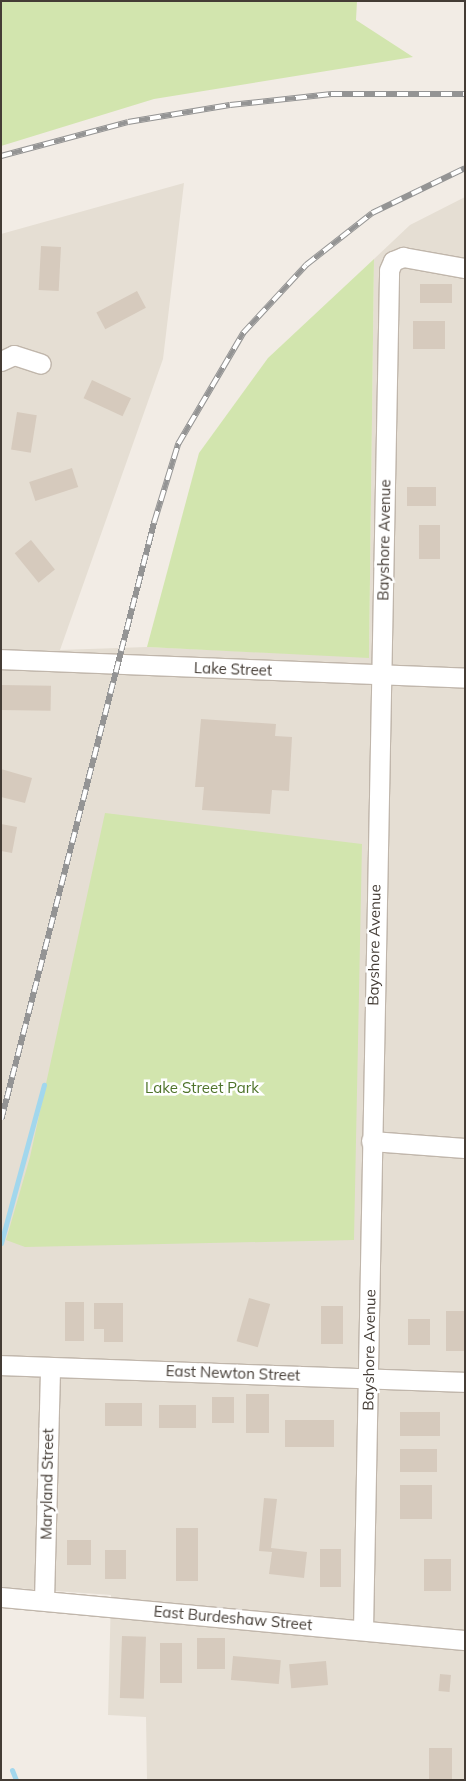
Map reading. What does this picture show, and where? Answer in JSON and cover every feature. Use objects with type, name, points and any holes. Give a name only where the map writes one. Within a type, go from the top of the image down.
[{"type":"street","name":"Bayshore Avenue","points":[[363,1630],[389,270],[393,261],[403,257],[465,268]]},
{"type":"street","points":[[1,361],[14,355],[41,364]]},
{"type":"street","name":"Lake Street","points":[[1,659],[380,673],[465,678]]},
{"type":"street","points":[[371,1141],[465,1148]]},
{"type":"street","name":"East Newton Street","points":[[1,1365],[465,1382]]},
{"type":"street","name":"Maryland Street","points":[[44,1600],[50,1367]]},
{"type":"street","name":"East Burdeshaw Street","points":[[1,1597],[465,1640]]},
{"type":"shaded area","points":[[184,183],[163,359],[60,650],[147,647],[369,657],[374,259],[410,225],[465,197],[465,1780],[147,1780],[146,1717],[108,1715],[111,1595],[1,1587],[1,234]]},
{"type":"green space","points":[[1,1],[357,1],[356,20],[413,57],[154,99],[1,146]]},
{"type":"green space","points":[[374,259],[369,658],[147,647],[199,453],[268,358]]},
{"type":"green space","name":"Lake Street Park","points":[[105,813],[362,844],[354,1240],[25,1247],[6,1240],[30,1157]]},
{"type":"building","points":[[41,246],[61,247],[59,291],[39,290]]},
{"type":"building","points":[[420,284],[452,284],[452,303],[420,303]]},
{"type":"building","points":[[137,291],[146,308],[105,329],[96,313]]},
{"type":"building","points":[[413,321],[445,321],[445,349],[413,349]]},
{"type":"building","points":[[92,380],[131,398],[123,416],[84,398]]},
{"type":"building","points":[[17,412],[37,415],[31,453],[11,450]]},
{"type":"building","points":[[72,468],[78,487],[35,501],[29,482]]},
{"type":"building","points":[[407,487],[436,487],[436,506],[407,506]]},
{"type":"building","points":[[419,525],[440,525],[440,559],[419,559]]},
{"type":"building","points":[[31,540],[55,570],[39,583],[15,553]]},
{"type":"building","points":[[1,685],[51,686],[51,711],[1,710]]},
{"type":"building","points":[[201,719],[276,724],[275,736],[292,737],[289,791],[272,790],[270,814],[202,810],[204,787],[195,787]]},
{"type":"building","points":[[1,769],[32,778],[25,803],[1,797]]},
{"type":"building","points":[[1,824],[17,827],[12,853],[1,851]]},
{"type":"building","points":[[249,1298],[270,1304],[258,1347],[237,1341]]},
{"type":"building","points":[[65,1302],[84,1302],[84,1341],[65,1341]]},
{"type":"building","points":[[94,1303],[123,1303],[123,1342],[104,1342],[104,1329],[94,1329]]},
{"type":"building","points":[[321,1306],[343,1306],[343,1344],[321,1344]]},
{"type":"building","points":[[446,1311],[465,1311],[465,1351],[446,1351]]},
{"type":"building","points":[[408,1319],[430,1319],[430,1345],[408,1345]]},
{"type":"building","points":[[246,1394],[269,1394],[269,1433],[246,1433]]},
{"type":"building","points":[[212,1397],[234,1397],[234,1423],[212,1423]]},
{"type":"building","points":[[105,1403],[142,1403],[142,1426],[105,1426]]},
{"type":"building","points":[[159,1405],[196,1405],[196,1428],[159,1428]]},
{"type":"building","points":[[400,1412],[440,1412],[440,1436],[400,1436]]},
{"type":"building","points":[[285,1420],[334,1420],[334,1447],[285,1447]]},
{"type":"building","points":[[400,1449],[437,1449],[437,1472],[400,1472]]},
{"type":"building","points":[[400,1485],[432,1485],[432,1519],[400,1519]]},
{"type":"building","points":[[264,1498],[277,1499],[271,1548],[307,1552],[304,1578],[269,1574],[272,1552],[259,1551]]},
{"type":"building","points":[[176,1528],[198,1528],[198,1581],[176,1581]]},
{"type":"building","points":[[67,1540],[91,1540],[91,1565],[67,1565]]},
{"type":"building","points":[[320,1549],[341,1549],[341,1587],[320,1587]]},
{"type":"building","points":[[105,1550],[126,1550],[126,1579],[105,1579]]},
{"type":"building","points":[[424,1559],[451,1559],[451,1591],[424,1591]]},
{"type":"building","points":[[122,1636],[146,1637],[144,1699],[120,1698]]},
{"type":"building","points":[[197,1638],[225,1638],[225,1669],[197,1669]]},
{"type":"building","points":[[160,1643],[182,1643],[182,1683],[160,1683]]},
{"type":"building","points":[[233,1656],[281,1660],[279,1684],[231,1680]]},
{"type":"building","points":[[326,1661],[328,1685],[291,1688],[289,1664]]},
{"type":"building","points":[[440,1674],[451,1675],[449,1692],[439,1691]]},
{"type":"building","points":[[429,1748],[452,1748],[452,1780],[429,1780]]},
{"type":"waterway","points":[[1,1243],[44,1085]]},
{"type":"waterway","points":[[12,1770],[16,1780]]},
{"type":"railway","points":[[1,156],[128,122],[230,105],[331,94],[465,94]]},
{"type":"railway","points":[[1,1120],[154,522],[178,444],[243,333],[306,265],[372,213],[465,168]]}]
